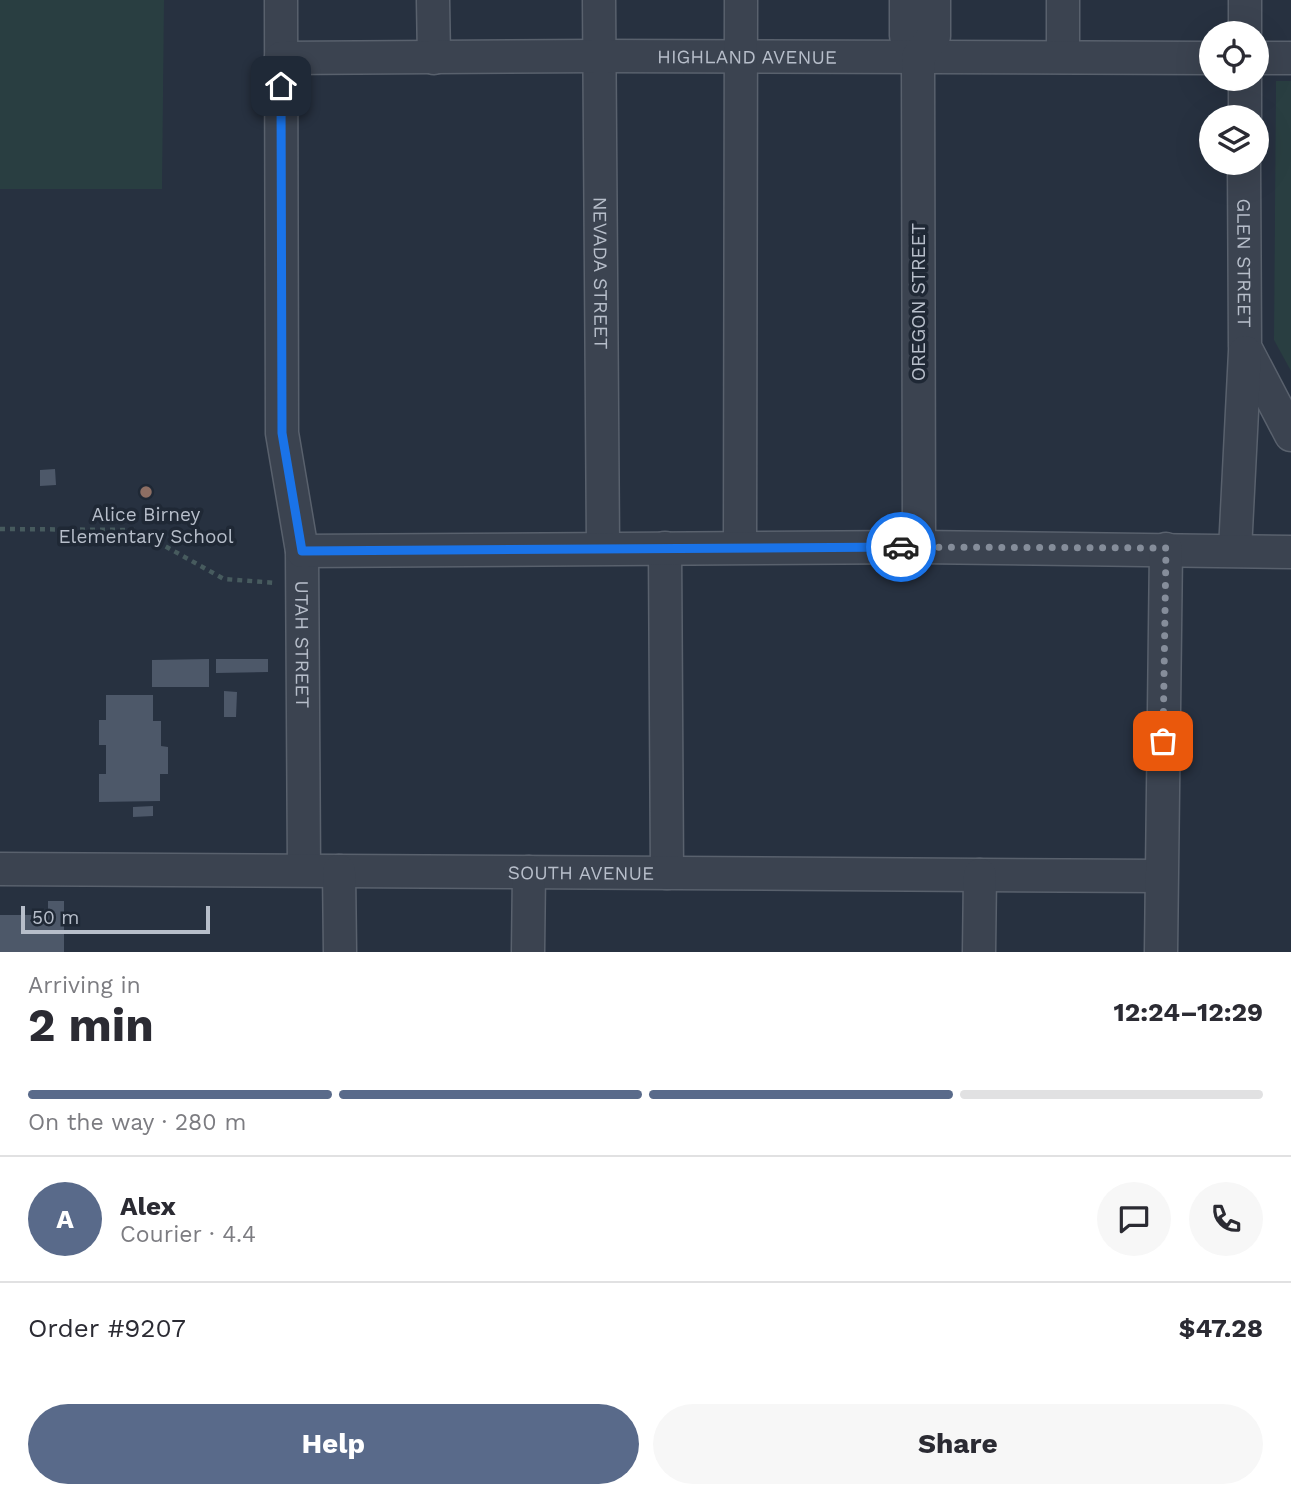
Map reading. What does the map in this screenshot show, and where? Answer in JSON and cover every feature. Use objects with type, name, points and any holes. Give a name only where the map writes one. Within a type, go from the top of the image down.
[{"type":"street","name":"UTAH STREET","points":[[281,0],[282,433],[302,551],[304,870]]},
{"type":"street","points":[[433,0],[434,58]]},
{"type":"street","name":"NEVADA STREET","points":[[599,0],[603,547]]},
{"type":"street","points":[[740,547],[741,0]]},
{"type":"street","name":"OREGON STREET","points":[[906,0],[906,36],[918,57],[919,547]]},
{"type":"street","name":"OREGON STREET","points":[[918,57],[934,36],[934,0]]},
{"type":"street","points":[[1063,0],[1063,57]]},
{"type":"street","points":[[1245,0],[1245,21]]},
{"type":"street","name":"HIGHLAND AVENUE","points":[[281,58],[1199,58]]},
{"type":"street","points":[[1269,58],[1291,58]]},
{"type":"street","name":"GLEN STREET","points":[[1244,175],[1245,347],[1291,435]]},
{"type":"street","points":[[1235,550],[1245,347]]},
{"type":"street","points":[[302,551],[919,547],[1166,548],[1291,552]]},
{"type":"street","points":[[665,548],[667,873]]},
{"type":"street","points":[[1161,952],[1166,548]]},
{"type":"street","name":"SOUTH AVENUE","points":[[0,869],[1161,876]]},
{"type":"street","points":[[339,871],[340,952]]},
{"type":"street","points":[[528,952],[529,872]]},
{"type":"street","points":[[979,952],[980,875]]},
{"type":"path","points":[[0,529],[136,530],[224,579],[278,583]]},
{"type":"green space","points":[[0,0],[164,0],[162,189],[0,189]]},
{"type":"green space","points":[[1276,81],[1291,81],[1291,371],[1274,340]]},
{"type":"building","points":[[55,469],[56,485],[40,486],[40,470]]},
{"type":"building","points":[[209,659],[209,687],[152,687],[152,660]]},
{"type":"building","points":[[216,659],[268,659],[268,672],[216,673]]},
{"type":"building","points":[[224,691],[237,692],[236,717],[224,717]]},
{"type":"building","points":[[106,695],[153,695],[153,721],[161,721],[161,746],[168,747],[168,774],[160,774],[160,801],[99,802],[99,774],[106,774],[106,745],[99,745],[99,720],[106,720]]},
{"type":"building","points":[[153,806],[153,816],[133,817],[133,807]]},
{"type":"building","points":[[48,901],[64,901],[64,952],[0,952],[0,915],[48,915]]},
{"type":"way so far","points":[[901,547],[1166,548],[1163,741]]},
{"type":"place","name":"Alice Birney Elementary School","points":[[146,492]]},
{"type":"route","points":[[281,86],[282,433],[302,551],[576,547],[901,547]]}]
